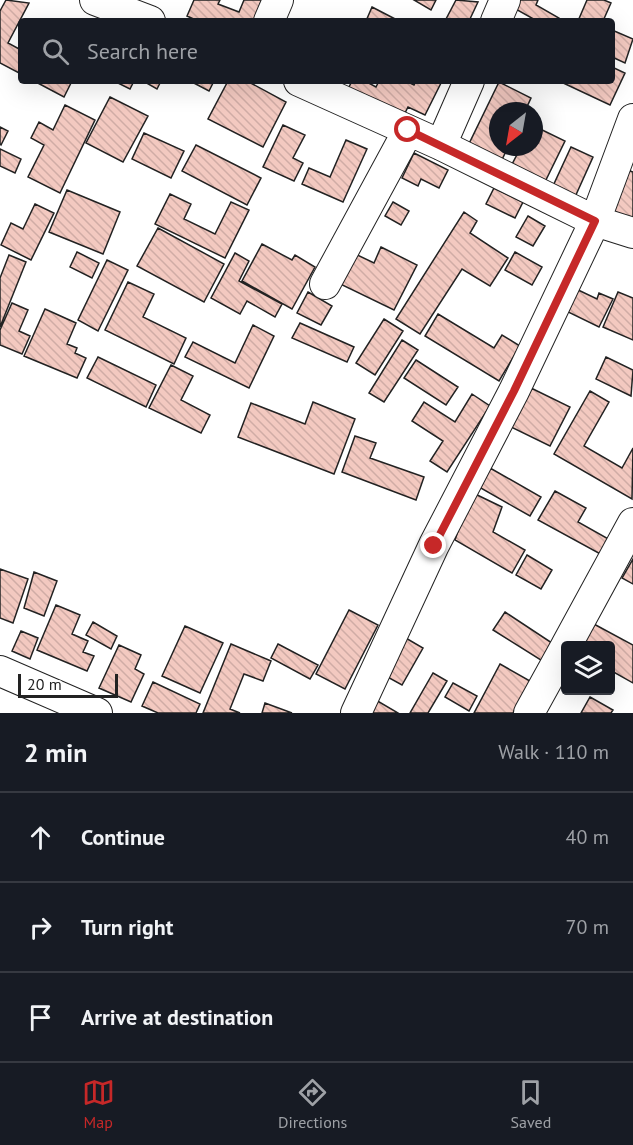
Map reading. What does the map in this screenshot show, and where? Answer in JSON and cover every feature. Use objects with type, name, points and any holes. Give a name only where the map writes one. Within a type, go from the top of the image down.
[{"type":"street","points":[[95,0],[142,18]]},
{"type":"street","points":[[270,18],[278,0]]},
{"type":"street","points":[[497,18],[506,0]]},
{"type":"street","points":[[306,84],[408,130],[595,221],[633,233]]},
{"type":"street","points":[[441,146],[469,84]]},
{"type":"street","points":[[356,713],[434,546],[514,391],[595,221],[633,119]]},
{"type":"street","points":[[325,284],[408,130]]},
{"type":"street","points":[[569,641],[633,524]]},
{"type":"street","points":[[529,713],[561,655]]},
{"type":"street","points":[[0,671],[97,713]]},
{"type":"building","points":[[6,0],[29,3],[21,18],[18,18],[18,24],[8,43],[18,48],[18,72],[0,63],[0,11]]},
{"type":"building","points":[[194,0],[220,0],[218,4],[239,12],[244,0],[270,0],[262,18],[191,18],[187,16]]},
{"type":"building","points":[[414,0],[436,0],[431,10]]},
{"type":"building","points":[[456,0],[478,2],[470,18],[447,18]]},
{"type":"building","points":[[515,0],[538,0],[536,5],[559,18],[532,18],[512,7]]},
{"type":"building","points":[[587,0],[604,0],[611,3],[604,18],[579,18]]},
{"type":"building","points":[[372,7],[393,18],[367,18]]},
{"type":"building","points":[[615,31],[633,39],[625,63],[615,58]]},
{"type":"building","points":[[615,68],[625,73],[610,105],[565,84],[615,84]]},
{"type":"building","points":[[40,84],[70,84],[64,97]]},
{"type":"building","points":[[120,84],[132,84],[130,89]]},
{"type":"building","points":[[148,84],[160,84],[157,89]]},
{"type":"building","points":[[196,84],[212,84],[209,91]]},
{"type":"building","points":[[226,84],[253,84],[286,102],[263,147],[208,119]]},
{"type":"building","points":[[350,84],[370,84],[376,87],[378,84],[440,84],[425,115],[408,107],[403,117],[345,95]]},
{"type":"building","points":[[498,84],[503,84],[531,98],[529,102],[489,102]]},
{"type":"building","points":[[110,97],[148,116],[123,162],[86,143]]},
{"type":"building","points":[[489,103],[489,156],[504,156],[498,168],[465,152]]},
{"type":"building","points":[[65,105],[95,120],[60,193],[28,177],[44,145],[31,138],[39,122],[53,130]]},
{"type":"building","points":[[283,125],[305,135],[293,158],[303,163],[294,181],[263,167]]},
{"type":"building","points":[[0,127],[8,131],[1,145],[0,144]]},
{"type":"building","points":[[543,130],[565,141],[542,188],[508,172],[516,156],[543,156]]},
{"type":"building","points":[[144,133],[184,151],[171,178],[132,159]]},
{"type":"building","points":[[346,140],[367,149],[343,202],[302,184],[309,168],[330,177]]},
{"type":"building","points":[[196,145],[261,178],[247,205],[182,171]]},
{"type":"building","points":[[571,147],[593,157],[575,197],[553,186]]},
{"type":"building","points":[[0,149],[21,159],[15,173],[0,166]]},
{"type":"building","points":[[414,153],[448,170],[439,188],[421,179],[418,186],[402,178]]},
{"type":"building","points":[[625,169],[633,172],[633,221],[606,208]]},
{"type":"building","points":[[494,188],[523,202],[515,218],[486,204]]},
{"type":"building","points":[[67,190],[120,212],[103,254],[49,232]]},
{"type":"building","points":[[170,194],[191,204],[184,219],[215,234],[231,202],[249,210],[225,258],[155,224]]},
{"type":"building","points":[[393,202],[409,211],[401,225],[385,216]]},
{"type":"building","points":[[35,204],[54,213],[31,260],[1,245],[11,223],[23,229]]},
{"type":"building","points":[[464,212],[477,221],[470,233],[508,258],[490,286],[462,269],[420,334],[396,319]]},
{"type":"building","points":[[528,216],[545,226],[533,246],[516,237]]},
{"type":"building","points":[[158,228],[224,264],[204,302],[137,266]]},
{"type":"building","points":[[262,244],[292,260],[295,255],[315,267],[292,309],[242,281]]},
{"type":"building","points":[[381,247],[417,265],[394,310],[334,281],[349,251],[374,263]]},
{"type":"building","points":[[77,252],[99,263],[92,278],[70,267]]},
{"type":"building","points":[[515,252],[542,267],[532,285],[505,270]]},
{"type":"building","points":[[235,253],[249,261],[239,281],[282,304],[275,317],[247,301],[240,314],[211,298]]},
{"type":"building","points":[[9,255],[26,262],[0,327],[0,278]]},
{"type":"building","points":[[107,260],[128,270],[98,331],[78,320]]},
{"type":"building","points":[[128,282],[154,294],[143,317],[186,338],[174,364],[105,330]]},
{"type":"building","points":[[574,288],[597,299],[599,293],[613,299],[599,327],[564,310]]},
{"type":"building","points":[[308,292],[332,306],[321,325],[297,313]]},
{"type":"building","points":[[618,292],[633,298],[633,340],[603,327]]},
{"type":"building","points":[[12,303],[28,310],[19,331],[30,336],[22,354],[0,345],[0,330]]},
{"type":"building","points":[[45,309],[76,323],[67,344],[77,348],[75,353],[86,358],[77,378],[24,356]]},
{"type":"building","points":[[438,314],[494,348],[502,335],[520,346],[499,381],[425,336]]},
{"type":"building","points":[[384,319],[403,331],[375,375],[356,363]]},
{"type":"building","points":[[300,323],[354,347],[347,362],[292,338]]},
{"type":"building","points":[[253,325],[274,336],[249,388],[185,357],[193,342],[235,363]]},
{"type":"building","points":[[402,340],[418,350],[384,402],[369,393]]},
{"type":"building","points":[[98,357],[156,385],[146,407],[87,378]]},
{"type":"building","points":[[606,357],[633,370],[631,396],[596,379]]},
{"type":"building","points":[[416,360],[458,387],[446,405],[404,378]]},
{"type":"building","points":[[171,365],[193,376],[181,400],[210,415],[201,433],[149,408]]},
{"type":"building","points":[[531,388],[570,407],[550,446],[511,427]]},
{"type":"building","points":[[590,391],[609,402],[584,446],[622,468],[633,448],[632,499],[554,454]]},
{"type":"building","points":[[472,394],[490,406],[447,472],[430,461],[443,441],[412,421],[424,402],[455,422]]},
{"type":"building","points":[[313,402],[355,419],[334,474],[238,437],[251,403],[305,424]]},
{"type":"building","points":[[355,436],[376,443],[370,458],[424,477],[416,500],[342,472]]},
{"type":"building","points":[[490,468],[541,497],[530,516],[479,487]]},
{"type":"building","points":[[555,491],[586,508],[578,522],[612,541],[604,556],[538,520]]},
{"type":"building","points":[[471,492],[502,507],[493,532],[525,550],[512,573],[455,540]]},
{"type":"building","points":[[527,555],[552,570],[541,589],[516,575]]},
{"type":"building","points":[[633,559],[633,584],[622,578]]},
{"type":"building","points":[[0,569],[28,579],[13,623],[0,618]]},
{"type":"building","points":[[34,572],[57,581],[44,616],[24,608]]},
{"type":"building","points":[[56,605],[80,615],[72,634],[88,641],[83,652],[94,656],[87,671],[37,650]]},
{"type":"building","points":[[349,610],[378,625],[345,689],[316,674]]},
{"type":"building","points":[[505,612],[555,645],[544,662],[493,630]]},
{"type":"building","points":[[93,622],[117,636],[111,649],[86,635]]},
{"type":"building","points":[[592,623],[633,645],[633,683],[615,673],[615,641],[583,641]]},
{"type":"building","points":[[185,626],[223,643],[200,693],[162,676]]},
{"type":"building","points":[[21,631],[38,638],[30,659],[12,651]]},
{"type":"building","points":[[404,637],[423,648],[402,685],[382,674]]},
{"type":"building","points":[[231,644],[271,661],[263,681],[244,674],[230,709],[240,713],[203,713]]},
{"type":"building","points":[[278,644],[318,665],[310,679],[271,658]]},
{"type":"building","points":[[119,645],[141,655],[135,669],[144,674],[131,702],[99,688]]},
{"type":"building","points":[[500,664],[530,681],[513,713],[474,713]]},
{"type":"building","points":[[433,673],[447,681],[428,713],[410,713]]},
{"type":"building","points":[[153,682],[200,704],[196,713],[158,713],[142,706]]},
{"type":"building","points":[[453,683],[477,696],[469,711],[445,697]]},
{"type":"building","points":[[369,696],[398,713],[359,713]]},
{"type":"building","points":[[590,697],[613,710],[611,713],[581,713]]},
{"type":"building","points":[[265,703],[292,713],[262,713]]},
{"type":"route","points":[[408,130],[595,221],[514,391],[434,546]]}]
